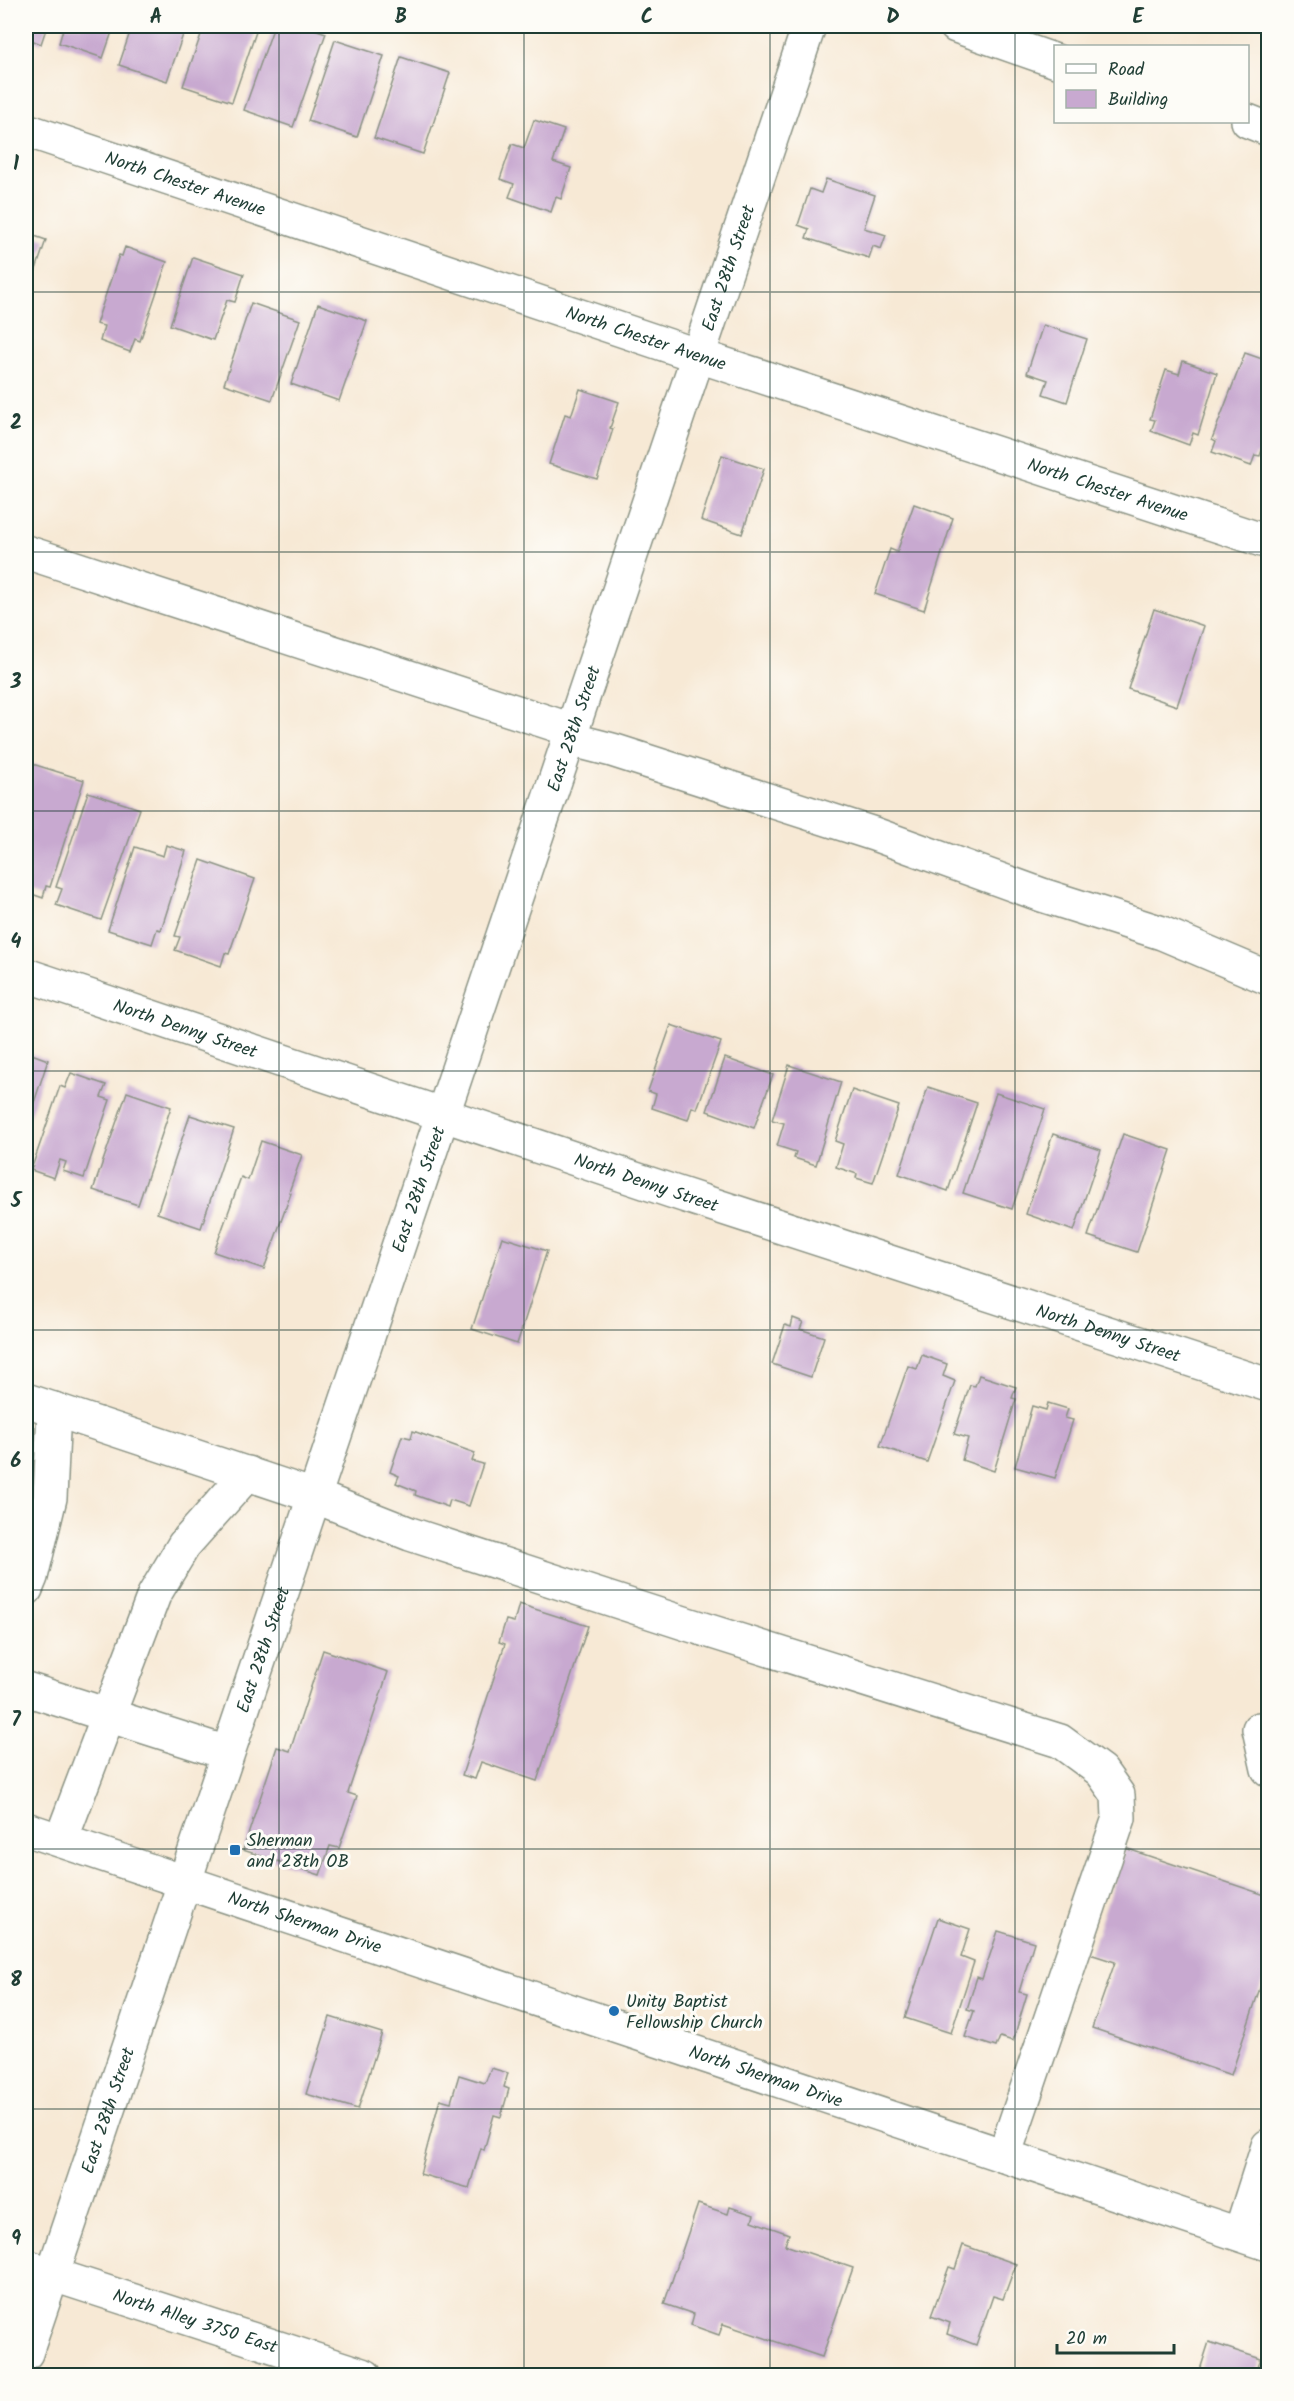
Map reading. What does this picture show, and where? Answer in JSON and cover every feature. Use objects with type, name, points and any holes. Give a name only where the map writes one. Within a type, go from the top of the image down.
[{"type":"street","name":"East 28th Street","points":[[26,2353],[39,2270],[183,1881],[227,1753],[444,1115],[809,26]]},
{"type":"street","points":[[956,26],[1054,60]]},
{"type":"street","points":[[1249,122],[1269,129]]},
{"type":"street","name":"North Chester Avenue","points":[[26,130],[699,356],[1269,542]]},
{"type":"street","points":[[26,552],[612,750],[874,834],[1042,895],[1162,933],[1269,978]]},
{"type":"street","name":"North Denny Street","points":[[26,975],[444,1115],[1269,1385]]},
{"type":"street","points":[[26,1589],[50,1498],[40,1405],[315,1496],[410,1534],[1060,1741],[1101,1771],[1118,1795],[1119,1818],[1004,2156]]},
{"type":"street","points":[[61,1840],[154,1595],[184,1545],[248,1473]]},
{"type":"street","points":[[26,1689],[227,1753]]},
{"type":"street","points":[[1259,1729],[1269,1770]]},
{"type":"street","name":"North Sherman Drive","points":[[26,1829],[1254,2239]]},
{"type":"street","points":[[1254,2239],[1269,2146]]},
{"type":"street","name":"North Alley 3750 East","points":[[39,2270],[365,2376]]},
{"type":"building","points":[[26,26],[47,26],[41,44],[26,38]]},
{"type":"building","points":[[64,26],[114,26],[103,58],[59,43]]},
{"type":"building","points":[[132,26],[186,26],[167,81],[119,65]]},
{"type":"building","points":[[204,26],[258,26],[232,102],[183,86]]},
{"type":"building","points":[[274,26],[305,26],[326,33],[293,127],[244,110]]},
{"type":"building","points":[[335,40],[384,56],[357,137],[308,121]]},
{"type":"building","points":[[401,57],[450,73],[423,154],[374,138]]},
{"type":"building","points":[[534,120],[564,130],[553,162],[571,168],[561,199],[556,197],[551,212],[509,197],[514,184],[500,179],[512,144],[524,148]]},
{"type":"building","points":[[826,179],[875,195],[864,228],[886,235],[881,249],[873,246],[869,258],[806,238],[809,229],[798,225],[810,189],[821,193]]},
{"type":"building","points":[[26,233],[46,240],[26,299]]},
{"type":"building","points":[[125,247],[167,262],[140,341],[135,339],[130,352],[100,341],[104,326],[96,324],[119,255],[122,256]]},
{"type":"building","points":[[193,257],[244,274],[235,302],[227,300],[213,340],[170,325]]},
{"type":"building","points":[[251,303],[300,320],[272,400],[224,384]]},
{"type":"building","points":[[318,304],[367,321],[339,401],[291,384]]},
{"type":"building","points":[[1043,325],[1087,339],[1067,402],[1043,394],[1048,380],[1027,373]]},
{"type":"building","points":[[1245,353],[1268,361],[1268,432],[1260,456],[1255,455],[1251,466],[1212,452],[1216,441],[1212,439]]},
{"type":"building","points":[[1183,361],[1217,373],[1198,435],[1193,433],[1189,445],[1151,431],[1155,420],[1150,419],[1166,370],[1179,374]]},
{"type":"building","points":[[580,389],[619,402],[597,479],[549,464],[565,414],[571,416]]},
{"type":"building","points":[[722,455],[764,469],[742,534],[701,520]]},
{"type":"building","points":[[914,504],[953,518],[924,610],[875,594],[890,549],[897,552]]},
{"type":"building","points":[[1154,609],[1204,626],[1177,706],[1128,689]]},
{"type":"building","points":[[26,762],[84,780],[50,887],[46,886],[43,898],[26,892]]},
{"type":"building","points":[[88,792],[140,809],[101,920],[56,905],[62,889],[56,887]]},
{"type":"building","points":[[166,845],[186,851],[161,930],[157,929],[152,944],[108,930],[135,847],[163,856]]},
{"type":"building","points":[[201,860],[255,879],[229,954],[225,953],[221,966],[175,950],[180,937],[175,936]]},
{"type":"building","points":[[671,1025],[721,1042],[697,1109],[692,1107],[688,1120],[652,1108],[656,1094],[648,1091]]},
{"type":"building","points":[[26,1052],[48,1060],[26,1127]]},
{"type":"building","points":[[725,1058],[773,1075],[754,1128],[707,1111]]},
{"type":"building","points":[[789,1065],[841,1082],[816,1165],[794,1158],[796,1152],[777,1146],[784,1123],[772,1120]]},
{"type":"building","points":[[71,1073],[106,1085],[101,1097],[110,1100],[84,1178],[63,1171],[66,1162],[60,1160],[54,1178],[31,1170],[60,1086],[65,1088]]},
{"type":"building","points":[[928,1087],[977,1103],[948,1191],[899,1174]]},
{"type":"building","points":[[852,1090],[899,1106],[873,1183],[856,1178],[857,1174],[836,1167],[843,1144],[835,1141]]},
{"type":"building","points":[[127,1092],[171,1107],[138,1205],[93,1190]]},
{"type":"building","points":[[996,1093],[1045,1109],[1012,1209],[963,1193]]},
{"type":"building","points":[[190,1115],[234,1129],[201,1228],[157,1213]]},
{"type":"building","points":[[1053,1134],[1101,1150],[1074,1231],[1026,1214]]},
{"type":"building","points":[[1123,1134],[1171,1150],[1137,1252],[1088,1236]]},
{"type":"building","points":[[261,1141],[302,1155],[264,1269],[214,1252],[241,1177],[248,1180]]},
{"type":"building","points":[[502,1237],[547,1251],[517,1344],[472,1329]]},
{"type":"building","points":[[793,1318],[803,1322],[800,1329],[824,1337],[811,1377],[772,1364],[785,1325],[791,1327]]},
{"type":"building","points":[[922,1355],[947,1364],[943,1376],[955,1381],[927,1462],[880,1446],[908,1366],[917,1369]]},
{"type":"building","points":[[979,1375],[1016,1387],[1012,1398],[1016,1399],[994,1471],[962,1460],[968,1438],[954,1434],[970,1385],[975,1386]]},
{"type":"building","points":[[1048,1403],[1068,1409],[1065,1418],[1073,1420],[1055,1478],[1015,1467],[1032,1406],[1046,1410]]},
{"type":"building","points":[[413,1431],[475,1453],[472,1461],[483,1464],[469,1506],[450,1500],[448,1507],[415,1495],[416,1491],[396,1483],[399,1476],[390,1472],[402,1436],[411,1438]]},
{"type":"building","points":[[519,1604],[588,1626],[537,1781],[481,1762],[475,1779],[462,1775],[505,1644],[499,1642],[506,1620],[514,1622]]},
{"type":"building","points":[[323,1650],[388,1672],[348,1793],[357,1796],[339,1848],[330,1846],[320,1875],[243,1850],[277,1747],[290,1751]]},
{"type":"building","points":[[1125,1848],[1268,1896],[1268,1964],[1231,2075],[1092,2028],[1115,1962],[1090,1954]]},
{"type":"building","points":[[938,1918],[970,1929],[961,1957],[974,1962],[951,2033],[905,2018]]},
{"type":"building","points":[[998,1931],[1034,1942],[1019,1992],[1027,1994],[1013,2041],[1000,2037],[996,2047],[965,2037],[974,2011],[967,2009],[977,1977],[982,1979]]},
{"type":"building","points":[[330,2017],[382,2033],[358,2109],[306,2094]]},
{"type":"building","points":[[491,2068],[508,2073],[504,2087],[509,2089],[501,2117],[494,2115],[484,2150],[481,2148],[469,2188],[420,2174],[440,2099],[451,2102],[459,2075],[485,2083]]},
{"type":"building","points":[[698,2204],[728,2214],[730,2207],[754,2215],[752,2221],[789,2234],[785,2245],[853,2268],[822,2357],[723,2324],[719,2335],[691,2325],[694,2314],[664,2304]]},
{"type":"building","points":[[963,2245],[1016,2264],[1003,2299],[993,2296],[976,2345],[947,2334],[950,2323],[931,2316],[949,2267],[955,2269]]},
{"type":"building","points":[[1209,2342],[1261,2359],[1255,2376],[1198,2376]]},
{"type":"place","name":"Sherman and 28th OB","points":[[235,1850]]},
{"type":"place","name":"Unity Baptist Fellowship Church","points":[[614,2011]]}]
